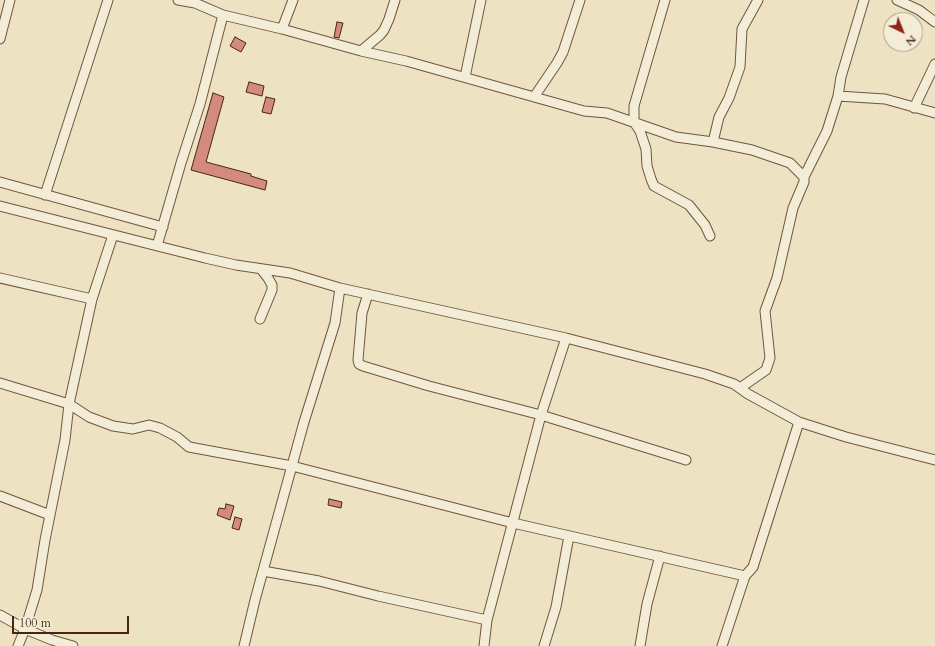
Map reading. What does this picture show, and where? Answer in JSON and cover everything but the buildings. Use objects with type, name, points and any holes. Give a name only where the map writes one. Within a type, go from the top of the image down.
[{"type":"street","points":[[0,39],[10,0]]},
{"type":"street","points":[[45,195],[108,0]]},
{"type":"street","points":[[178,0],[195,1],[223,15],[282,29],[361,51],[406,61],[584,111],[607,113],[676,137],[713,142],[752,150],[790,163],[804,177]]},
{"type":"street","points":[[282,29],[293,0]]},
{"type":"street","points":[[361,51],[384,30],[390,19],[395,0]]},
{"type":"street","points":[[465,77],[481,0]]},
{"type":"street","points":[[534,97],[557,63],[580,0]]},
{"type":"street","points":[[665,0],[634,106],[634,122],[640,131],[646,149],[647,166],[654,186],[689,205],[704,225],[710,236]]},
{"type":"street","points":[[713,142],[719,117],[729,98],[740,67],[742,29],[758,0]]},
{"type":"street","points":[[740,388],[766,370],[768,366],[770,358],[765,311],[777,278],[793,208],[804,182],[804,177],[827,131],[838,96],[841,77],[864,0]]},
{"type":"street","points":[[897,0],[919,10],[935,22]]},
{"type":"street","points":[[158,246],[181,163],[200,104],[223,15]]},
{"type":"street","points":[[914,108],[935,64]]},
{"type":"street","points":[[838,96],[885,99],[935,113]]},
{"type":"street","points":[[0,182],[163,227]]},
{"type":"street","points":[[0,206],[236,265],[290,273],[340,288],[566,338],[706,374],[734,384],[763,403],[799,422],[846,437],[935,460]]},
{"type":"street","points":[[18,646],[37,590],[65,440],[69,404],[92,299],[113,235]]},
{"type":"street","points":[[260,319],[272,290],[270,282],[261,269]]},
{"type":"street","points":[[0,278],[92,299]]},
{"type":"street","points":[[244,646],[292,466],[335,323],[340,288]]},
{"type":"street","points":[[368,294],[362,313],[358,360],[359,364],[430,386],[541,415],[686,460]]},
{"type":"street","points":[[484,646],[487,620],[541,415],[566,338]]},
{"type":"street","points":[[0,383],[69,404],[89,417],[113,426],[133,429],[149,425],[160,428],[177,437],[189,447],[292,466],[513,523],[745,576]]},
{"type":"street","points":[[722,646],[745,576],[753,567],[799,422]]},
{"type":"street","points":[[0,496],[50,515]]},
{"type":"street","points":[[544,646],[556,608],[569,536]]},
{"type":"street","points":[[640,646],[647,604],[660,556]]},
{"type":"street","points":[[263,571],[319,581],[378,596],[487,620]]},
{"type":"street","points":[[0,615],[25,629],[52,640],[73,646]]}]
